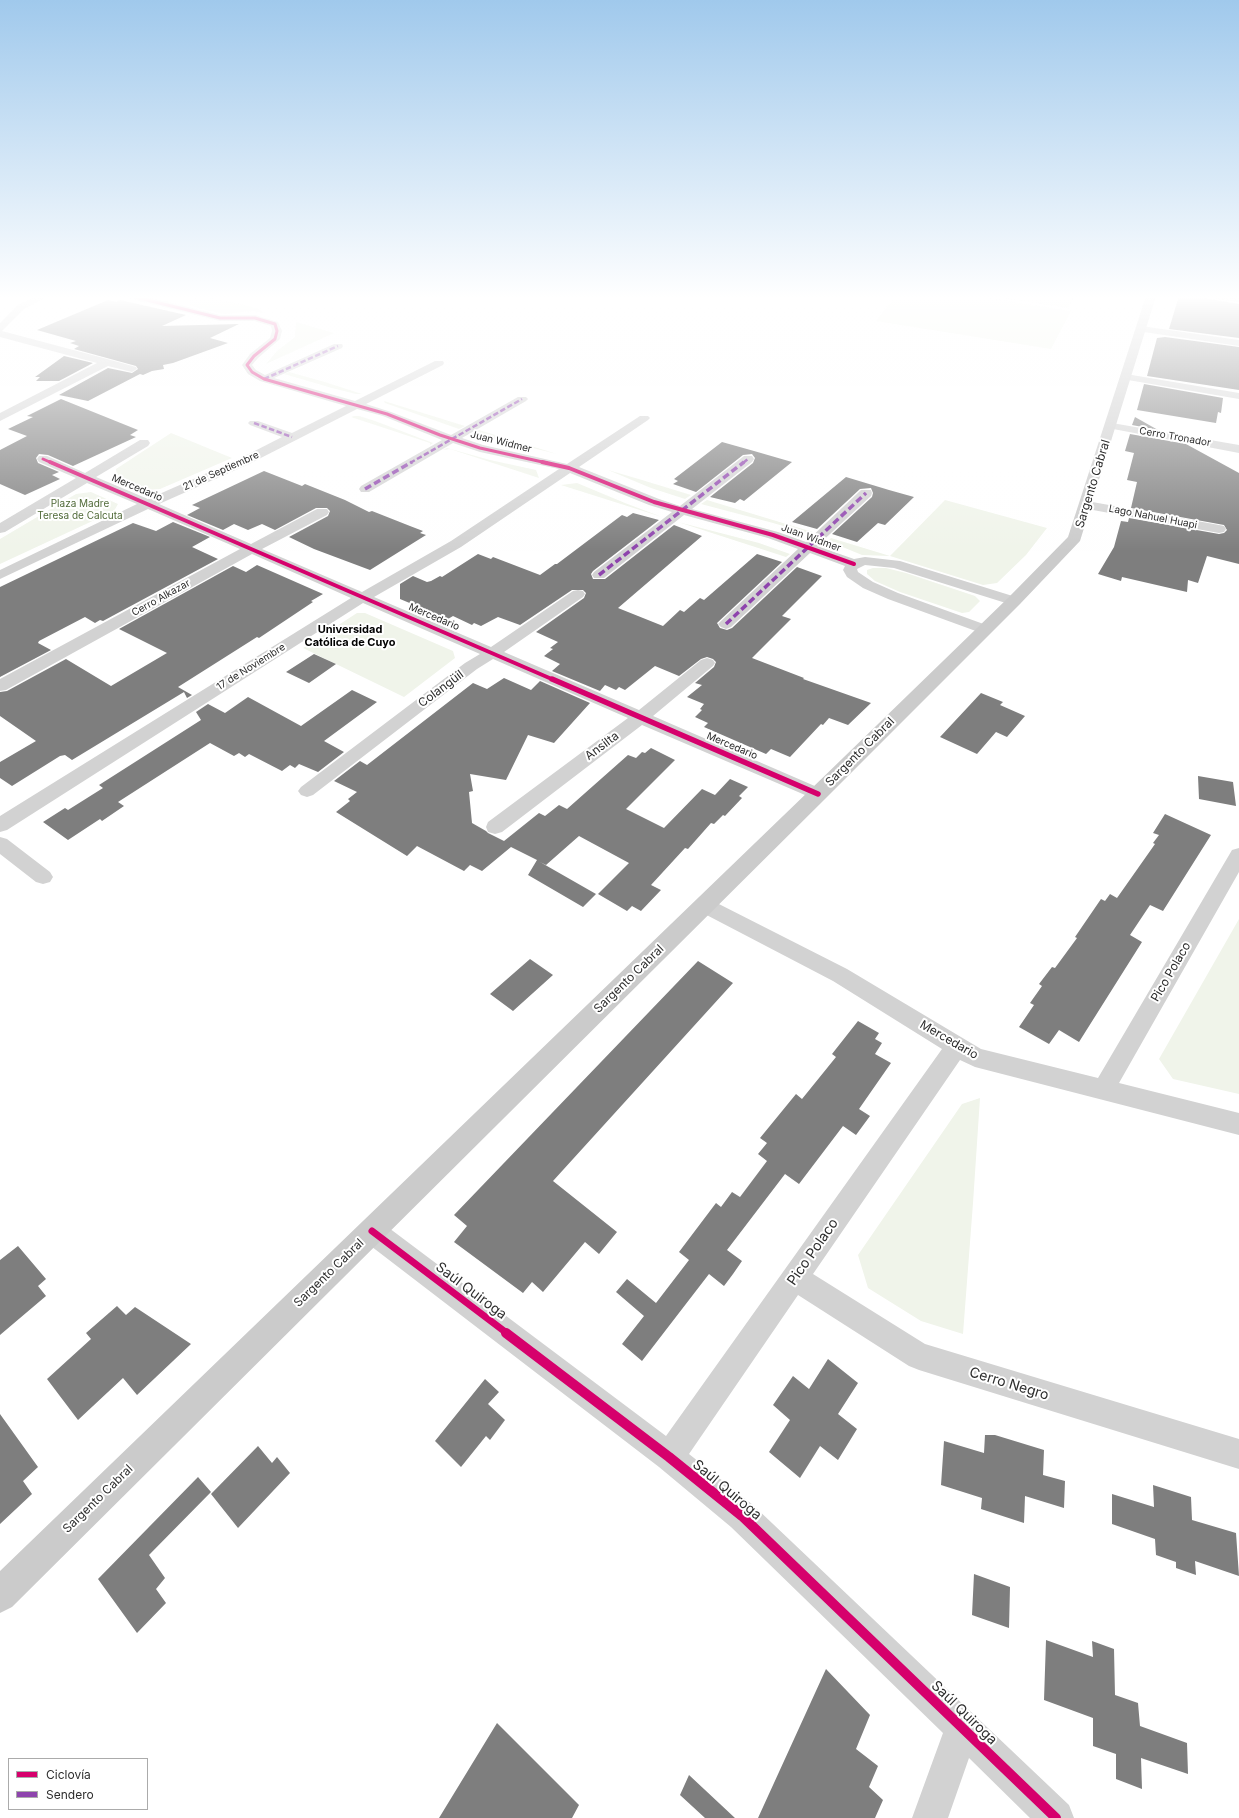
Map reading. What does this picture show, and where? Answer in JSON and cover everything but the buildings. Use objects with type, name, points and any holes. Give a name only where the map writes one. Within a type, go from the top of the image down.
[{"type":"main road","name":"Sargento Cabral","points":[[0,1595],[818,794],[1014,601],[1075,538],[1087,505],[1125,381]]},
{"type":"street","points":[[0,418],[71,381]]},
{"type":"street","name":"Juan Widmer","points":[[271,381],[358,404],[452,439],[507,455],[569,468],[644,498],[774,535],[808,547],[852,567],[861,582],[893,596],[984,629]]},
{"type":"street","name":"21 de Septiembre","points":[[0,575],[148,504],[245,461],[404,381]]},
{"type":"street","points":[[1149,381],[1239,396]]},
{"type":"street","points":[[365,489],[522,399]]},
{"type":"street","points":[[0,412],[12,412]]},
{"type":"street","name":"17 de Noviembre","points":[[0,825],[363,597],[456,544],[644,418]]},
{"type":"street","points":[[254,423],[292,437]]},
{"type":"street","name":"Cerro Tronador","points":[[1112,426],[1239,449]]},
{"type":"street","points":[[0,529],[88,478],[144,443]]},
{"type":"street","name":"Mercedario","points":[[43,458],[818,794]]},
{"type":"street","points":[[599,575],[748,459]]},
{"type":"street","points":[[726,624],[866,493]]},
{"type":"street","name":"Lago Nahuel Huapi","points":[[1087,505],[1219,530]]},
{"type":"street","name":"Cerro Alkazar","points":[[0,686],[251,549],[322,512]]},
{"type":"street","points":[[852,567],[872,561],[914,568],[1014,601]]},
{"type":"street","name":"Colangüil","points":[[307,791],[471,666],[578,594]]},
{"type":"street","name":"Ansilta","points":[[495,827],[661,702],[707,663]]},
{"type":"street","points":[[0,844],[43,876]]},
{"type":"street","name":"Pico Polaco","points":[[1103,1090],[1239,855]]},
{"type":"street","name":"Mercedario","points":[[704,905],[840,975],[975,1057],[1239,1124]]},
{"type":"street","name":"Pico Polaco","points":[[669,1457],[957,1046]]},
{"type":"street","name":"Saúl Quiroga","points":[[372,1231],[669,1457],[742,1516],[1056,1818]]},
{"type":"street","name":"Cerro Negro","points":[[795,1278],[919,1356],[1239,1454]]},
{"type":"street","points":[[930,1818],[962,1728]]},
{"type":"green space","points":[[307,381],[321,381],[362,394],[356,394]]},
{"type":"green space","points":[[384,401],[465,426],[459,429],[385,403]]},
{"type":"green space","points":[[354,416],[375,421],[433,443],[430,445],[430,443],[351,417]]},
{"type":"green space","points":[[479,430],[557,454],[472,433]]},
{"type":"green space","points":[[171,433],[232,458],[160,489],[145,490],[117,478],[116,469]]},
{"type":"green space","points":[[447,448],[490,460],[536,470],[539,478],[450,449],[443,450]]},
{"type":"green space","points":[[608,470],[691,495],[685,499],[651,488]]},
{"type":"green space","points":[[577,483],[625,503],[662,517],[561,485]]},
{"type":"green space","name":"Plaza Madre Teresa de Calcuta","points":[[91,492],[118,504],[114,511],[0,564],[0,539],[76,494]]},
{"type":"green space","points":[[707,500],[813,532],[811,534],[701,504]]},
{"type":"green space","points":[[945,500],[1047,528],[1026,555],[997,583],[983,585],[890,556]]},
{"type":"green space","points":[[678,522],[759,543],[790,554],[786,557]]},
{"type":"green space","points":[[831,538],[890,556],[862,555],[828,541]]},
{"type":"green space","points":[[873,568],[886,568],[906,573],[975,596],[980,601],[969,612],[962,613],[900,592],[875,581],[867,574],[867,570]]},
{"type":"green space","points":[[357,613],[365,613],[453,651],[455,658],[404,697],[303,648]]},
{"type":"green space","points":[[1239,919],[1239,1094],[1173,1079],[1159,1059]]},
{"type":"green space","points":[[980,1098],[963,1334],[921,1321],[868,1288],[858,1255],[962,1104]]},
{"type":"marked path","points":[[365,489],[522,399]]},
{"type":"marked path","points":[[254,423],[292,437]]},
{"type":"marked path","points":[[599,575],[748,459]]},
{"type":"marked path","points":[[726,624],[866,493]]},
{"type":"cycle path","points":[[270,381],[387,414],[440,435],[480,448],[569,468],[654,502],[707,518],[773,535],[854,564]]},
{"type":"cycle path","points":[[43,459],[818,794]]},
{"type":"cycle path","points":[[372,1231],[669,1457],[742,1516],[1056,1818]]},
{"type":"district","name":"Universidad Católica de Cuyo","points":[[350,636]]}]
